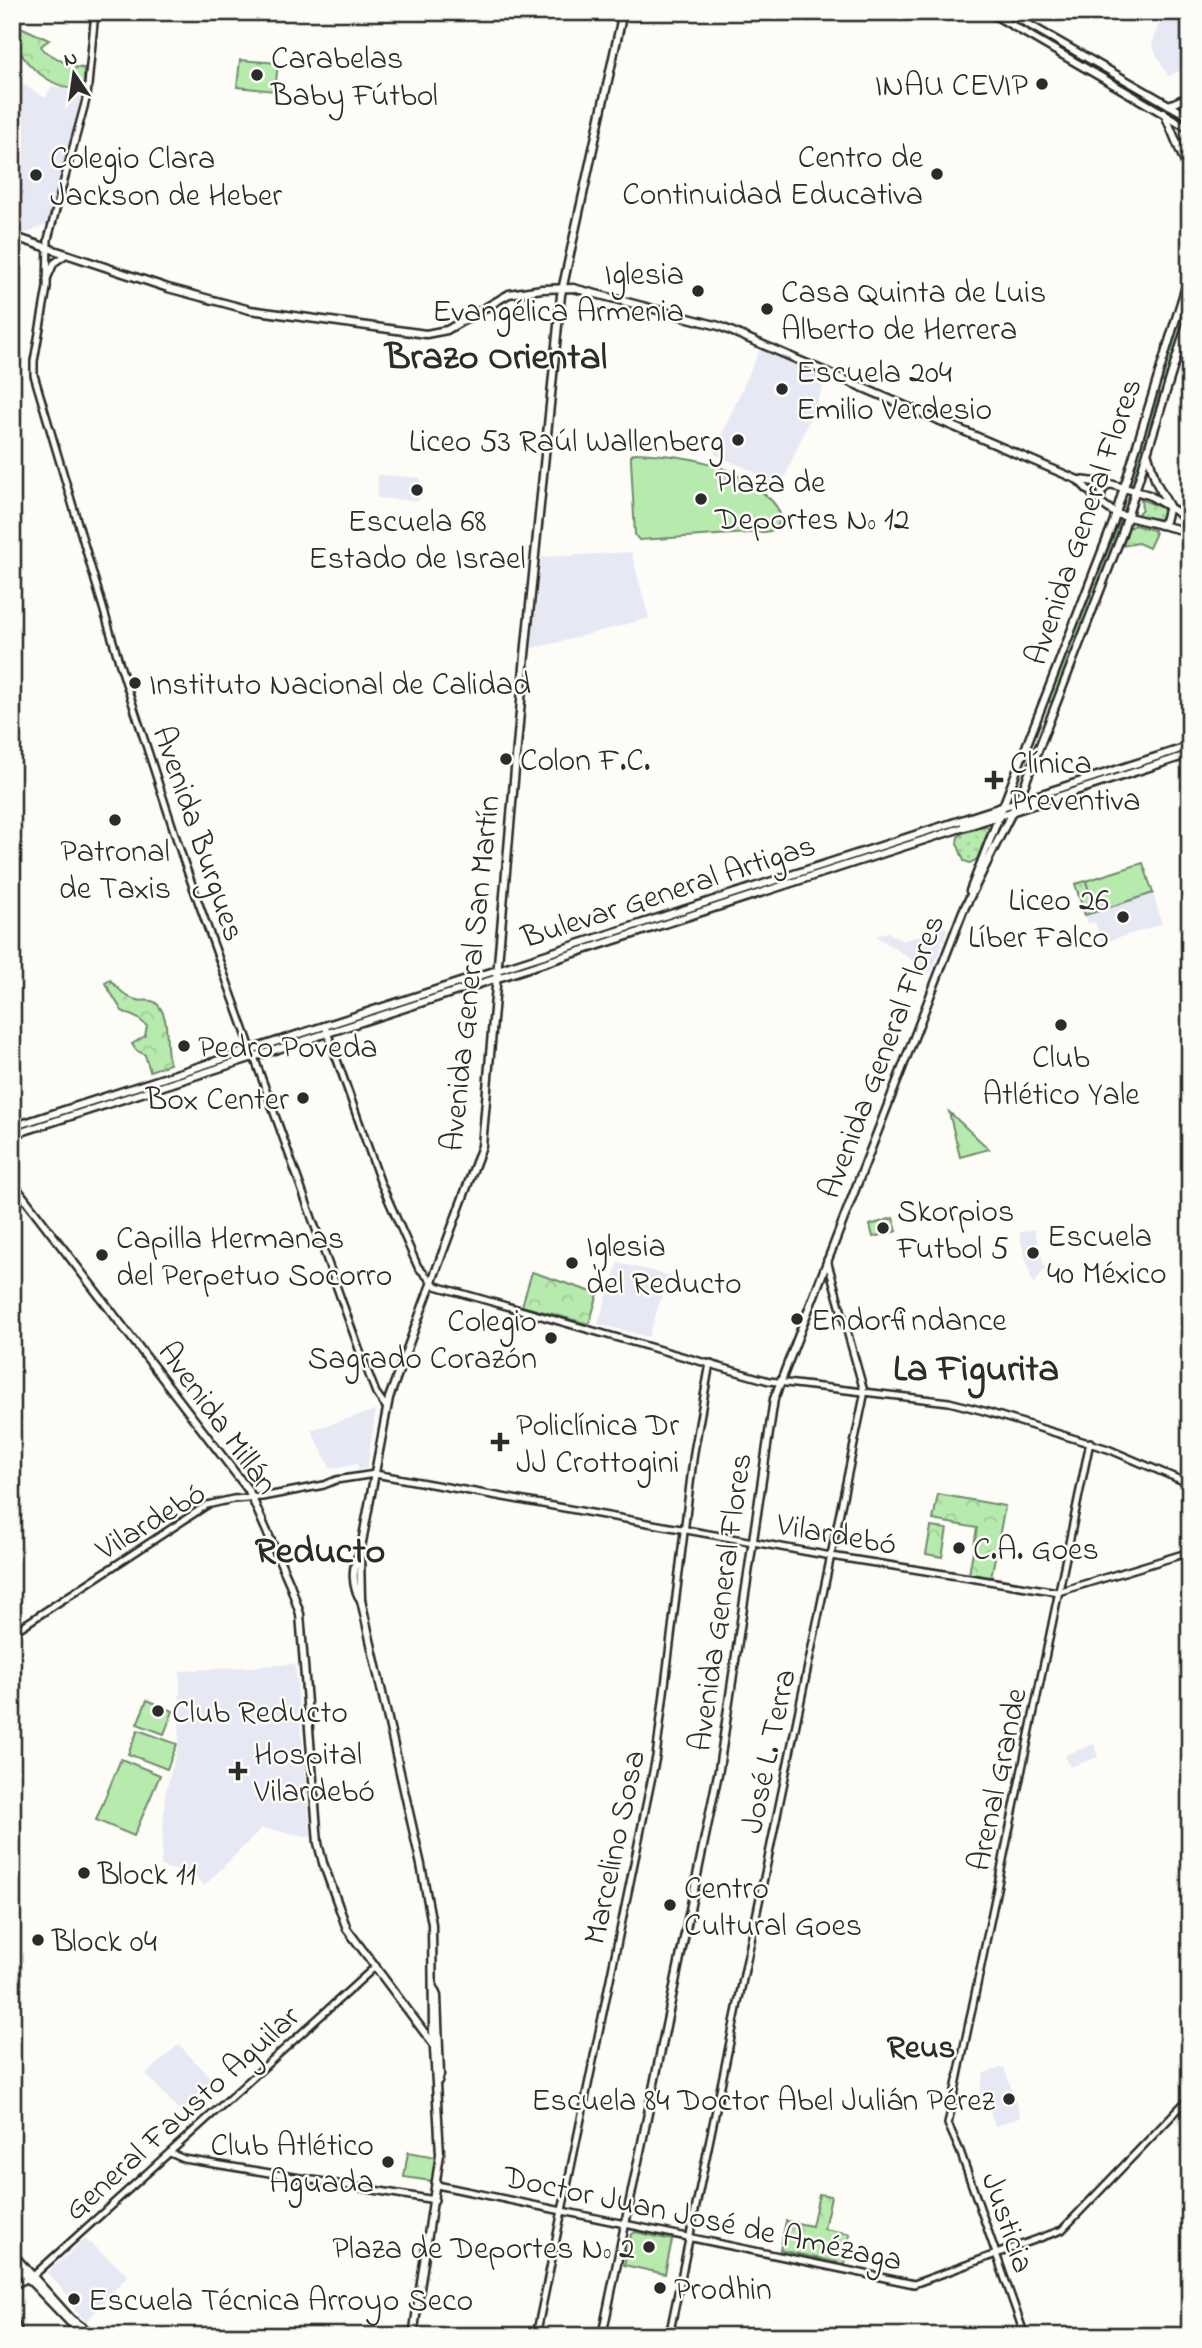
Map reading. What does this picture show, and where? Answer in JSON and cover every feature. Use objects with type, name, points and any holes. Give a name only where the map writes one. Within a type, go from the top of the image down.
[{"type":"main road","name":"Avenida General San Martín","points":[[437,2083],[440,2075],[432,1995],[434,1989],[430,1911],[354,1576],[389,1398],[482,1146],[525,655],[562,287],[623,12]]},
{"type":"main road","points":[[989,12],[1190,129]]},
{"type":"main road","points":[[1007,12],[1190,117]]},
{"type":"main road","points":[[1168,104],[1190,96]]},
{"type":"main road","points":[[1164,112],[1190,175]]},
{"type":"main road","points":[[12,236],[168,288],[250,310],[426,334],[447,330],[509,294],[562,287],[662,310],[719,326],[1078,480],[1110,484],[1149,495],[1190,520]]},
{"type":"main road","name":"Avenida General Flores","points":[[601,2336],[719,1769],[773,1406],[968,900],[979,862],[1116,514],[1190,274]]},
{"type":"main road","name":"Avenida General Flores","points":[[968,900],[1015,807],[1128,517],[1190,314]]},
{"type":"main road","points":[[1147,453],[1156,482],[1169,506],[1165,521],[1160,525]]},
{"type":"main road","points":[[1078,480],[1116,514],[1190,532]]},
{"type":"main road","points":[[1100,502],[1102,490],[1110,484]]},
{"type":"main road","name":"Bulevar General Artigas","points":[[12,1135],[326,1029],[1000,812],[1049,794],[1054,789],[1190,746]]},
{"type":"main road","name":"Bulevar General Artigas","points":[[498,974],[951,833],[961,825],[1015,807],[1190,754]]},
{"type":"main road","name":"Bulevar General Artigas","points":[[12,1127],[254,1053]]},
{"type":"main road","name":"Avenida Millán","points":[[12,1182],[252,1497],[294,1593],[300,1614],[319,1853],[345,1925],[418,2021],[436,2034]]},
{"type":"main road","name":"Avenida Millán","points":[[418,2021],[419,2027],[433,2044]]},
{"type":"main road","name":"Avenida General San Martín","points":[[413,2336],[440,2154],[433,2044],[436,2034]]},
{"type":"main road","points":[[12,2253],[84,2334],[95,2336]]},
{"type":"main road","points":[[12,2262],[31,2277]]},
{"type":"street","name":"Avenida Burgues","points":[[95,12],[87,96],[47,247],[47,279],[34,361],[36,382],[132,704],[184,862],[375,1390],[387,1408]]},
{"type":"street","name":"Avenida Burgues","points":[[47,279],[54,262],[67,254]]},
{"type":"street","points":[[326,1029],[380,1181],[418,1268],[431,1282],[449,1290],[780,1383],[949,1402],[1090,1443],[1188,1481]]},
{"type":"street","name":"José L. Terra","points":[[669,2336],[864,1391],[828,1260]]},
{"type":"street","name":"Marcelino Sosa","points":[[536,2336],[656,1757],[694,1451],[710,1363]]},
{"type":"street","points":[[375,1390],[389,1398]]},
{"type":"street","name":"Arenal Grande","points":[[948,2124],[1090,1443]]},
{"type":"street","name":"Vilardebó","points":[[12,1633],[207,1505],[375,1474],[831,1556],[1058,1592],[1190,1552]]},
{"type":"street","name":"General Fausto Aguilar","points":[[12,2286],[31,2277],[376,1966]]},
{"type":"street","name":"Doctor Juan José de Amézaga","points":[[437,2185],[914,2284],[1065,2228],[1190,2098]]},
{"type":"street","name":"Justicia","points":[[948,2124],[1025,2336]]},
{"type":"street","points":[[170,2153],[184,2159],[435,2200]]},
{"type":"street","points":[[12,2314],[20,2336]]},
{"type":"shaded area","points":[[1162,12],[1190,12],[1190,66],[1168,76],[1152,46]]},
{"type":"shaded area","name":"Colegio Clara Jackson de Heber","points":[[12,78],[45,98],[52,86],[82,93],[47,224],[28,233],[12,229]]},
{"type":"shaded area","points":[[760,349],[827,378],[780,488],[765,482],[766,477],[714,452]]},
{"type":"shaded area","points":[[378,475],[421,478],[419,501],[377,498]]},
{"type":"shaded area","points":[[631,552],[649,618],[531,648],[542,557]]},
{"type":"shaded area","name":"Liceo 26 Líber Falco","points":[[1153,893],[1162,924],[1102,943],[1095,922],[1088,924],[1085,915]]},
{"type":"shaded area","points":[[945,927],[947,930],[931,973],[876,936],[888,932],[902,941]]},
{"type":"shaded area","points":[[1034,1229],[1045,1268],[1033,1285],[1019,1233]]},
{"type":"shaded area","points":[[618,1263],[668,1275],[649,1337],[598,1324]]},
{"type":"shaded area","points":[[376,1410],[367,1468],[359,1470],[357,1464],[331,1469],[311,1430]]},
{"type":"shaded area","name":"Hospital Vilardebó","points":[[295,1664],[311,1837],[262,1828],[204,1886],[196,1877],[161,1866],[165,1794],[179,1743],[180,1671]]},
{"type":"shaded area","points":[[1094,1744],[1098,1757],[1070,1767],[1065,1755]]},
{"type":"shaded area","points":[[179,2044],[214,2083],[181,2112],[146,2074]]},
{"type":"shaded area","points":[[1004,2067],[1021,2117],[995,2126],[984,2093],[976,2094],[980,2092],[984,2073]]},
{"type":"shaded area","points":[[85,2239],[128,2275],[86,2322],[71,2306],[74,2302],[47,2273]]},
{"type":"green space","points":[[12,23],[49,40],[41,46],[43,50],[72,67],[84,68],[84,91],[58,84],[34,69],[18,48]]},
{"type":"green space","name":"Carabelas Baby Fútbol","points":[[240,60],[278,63],[275,91],[237,87]]},
{"type":"green space","points":[[1190,286],[1190,301],[1163,382],[1162,378]]},
{"type":"green space","points":[[1160,393],[1132,485],[1130,482],[1156,395]]},
{"type":"green space","name":"Plaza de Deportes Nº 12","points":[[631,455],[669,455],[700,461],[730,472],[771,500],[780,514],[778,525],[764,532],[639,540],[635,535],[631,460]]},
{"type":"green space","points":[[1141,499],[1162,508],[1164,513],[1160,519],[1136,516],[1142,509]]},
{"type":"green space","points":[[1120,520],[1122,523],[1054,701],[1050,702],[1049,699]]},
{"type":"green space","points":[[1134,525],[1154,530],[1155,535],[1149,548],[1138,543],[1122,546],[1128,529]]},
{"type":"green space","points":[[985,826],[989,829],[977,859],[970,863],[964,861],[957,843],[958,837]]},
{"type":"green space","points":[[1143,863],[1153,893],[1095,912],[1086,881]]},
{"type":"green space","points":[[1086,881],[1095,912],[1085,915],[1075,884]]},
{"type":"green space","points":[[110,980],[129,997],[158,1005],[165,1019],[170,1064],[150,1071],[145,1055],[132,1044],[145,1036],[147,1026],[122,1011],[105,983]]},
{"type":"green space","points":[[949,1112],[989,1149],[960,1157]]},
{"type":"green space","name":"Skorpios Futbol 5","points":[[893,1218],[897,1231],[873,1237],[870,1225]]},
{"type":"green space","points":[[532,1272],[598,1294],[589,1324],[522,1306]]},
{"type":"green space","points":[[938,1494],[1005,1506],[991,1578],[969,1574],[977,1528],[933,1520]]},
{"type":"green space","points":[[931,1527],[947,1529],[942,1557],[926,1554]]},
{"type":"green space","points":[[147,1700],[173,1711],[164,1734],[137,1724]]},
{"type":"green space","points":[[138,1730],[177,1744],[167,1769],[128,1754]]},
{"type":"green space","points":[[121,1759],[160,1775],[134,1836],[96,1820]]},
{"type":"green space","name":"Club Atlético Aguada","points":[[408,2152],[436,2157],[432,2181],[404,2177]]},
{"type":"green space","points":[[819,2194],[831,2196],[824,2229],[850,2234],[844,2264],[780,2250],[786,2221],[812,2226]]},
{"type":"green space","name":"Plaza de Deportes Nº 2","points":[[635,2232],[672,2240],[665,2274],[624,2265],[631,2235]]},
{"type":"place","name":"Carabelas Baby Fútbol","points":[[257,75]]},
{"type":"place","name":"INAU CEVIP","points":[[1042,84]]},
{"type":"place","name":"Centro de Continuidad Educativa","points":[[937,174]]},
{"type":"place","name":"Colegio Clara Jackson de Heber","points":[[36,175]]},
{"type":"place","name":"Iglesia Evangélica Armenia","points":[[698,291]]},
{"type":"place","name":"Casa Quinta de Luis Alberto de Herrera","points":[[767,309]]},
{"type":"place","name":"Escuela 204 Emilio Verdesio","points":[[782,389]]},
{"type":"place","name":"Liceo 53 Raúl Wallenberg","points":[[738,440]]},
{"type":"place","name":"Escuela 68 Estado de Israel","points":[[417,490]]},
{"type":"place","name":"Plaza de Deportes Nº 12","points":[[701,499]]},
{"type":"place","name":"Instituto Nacional de Calidad","points":[[135,683]]},
{"type":"place","name":"Colon F.C.","points":[[506,759]]},
{"type":"place","name":"Clínica Preventiva","points":[[994,780]]},
{"type":"place","name":"Patronal de Taxis","points":[[115,820]]},
{"type":"place","name":"Liceo 26 Líber Falco","points":[[1123,917]]},
{"type":"place","name":"Club Atlético Yale","points":[[1061,1025]]},
{"type":"place","name":"Pedro Poveda","points":[[184,1046]]},
{"type":"place","name":"Box Center","points":[[303,1098]]},
{"type":"place","name":"Skorpios Futbol 5","points":[[883,1228]]},
{"type":"place","name":"Escuela 40 México","points":[[1033,1253]]},
{"type":"place","name":"Capilla Hermanas del Perpetuo Socorro","points":[[102,1255]]},
{"type":"place","name":"Iglesia del Reducto","points":[[572,1263]]},
{"type":"place","name":"Endorfindance","points":[[797,1319]]},
{"type":"place","name":"Colegio Sagrado Corazón","points":[[551,1338]]},
{"type":"place","name":"Policlínica Dr JJ Crottogini","points":[[500,1442]]},
{"type":"place","name":"C.A. Goes","points":[[959,1548]]},
{"type":"place","name":"Club Reducto","points":[[158,1711]]},
{"type":"place","name":"Hospital Vilardebó","points":[[238,1771]]},
{"type":"place","name":"Block 11","points":[[84,1873]]},
{"type":"place","name":"Centro Cultural Goes","points":[[670,1905]]},
{"type":"place","name":"Block 04","points":[[38,1940]]},
{"type":"place","name":"Escuela 84 Doctor Abel Julián Pérez","points":[[1009,2099]]},
{"type":"place","name":"Club Atlético Aguada","points":[[388,2162]]},
{"type":"place","name":"Plaza de Deportes Nº 2","points":[[649,2247]]},
{"type":"place","name":"Prodhin","points":[[660,2288]]},
{"type":"place","name":"Escuela Técnica Arroyo Seco","points":[[74,2299]]},
{"type":"district","name":"Brazo Oriental","points":[[496,355]]},
{"type":"district","name":"La Figurita","points":[[976,1367]]},
{"type":"district","name":"Reducto","points":[[320,1549]]},
{"type":"district","name":"Reus","points":[[921,2045]]}]
